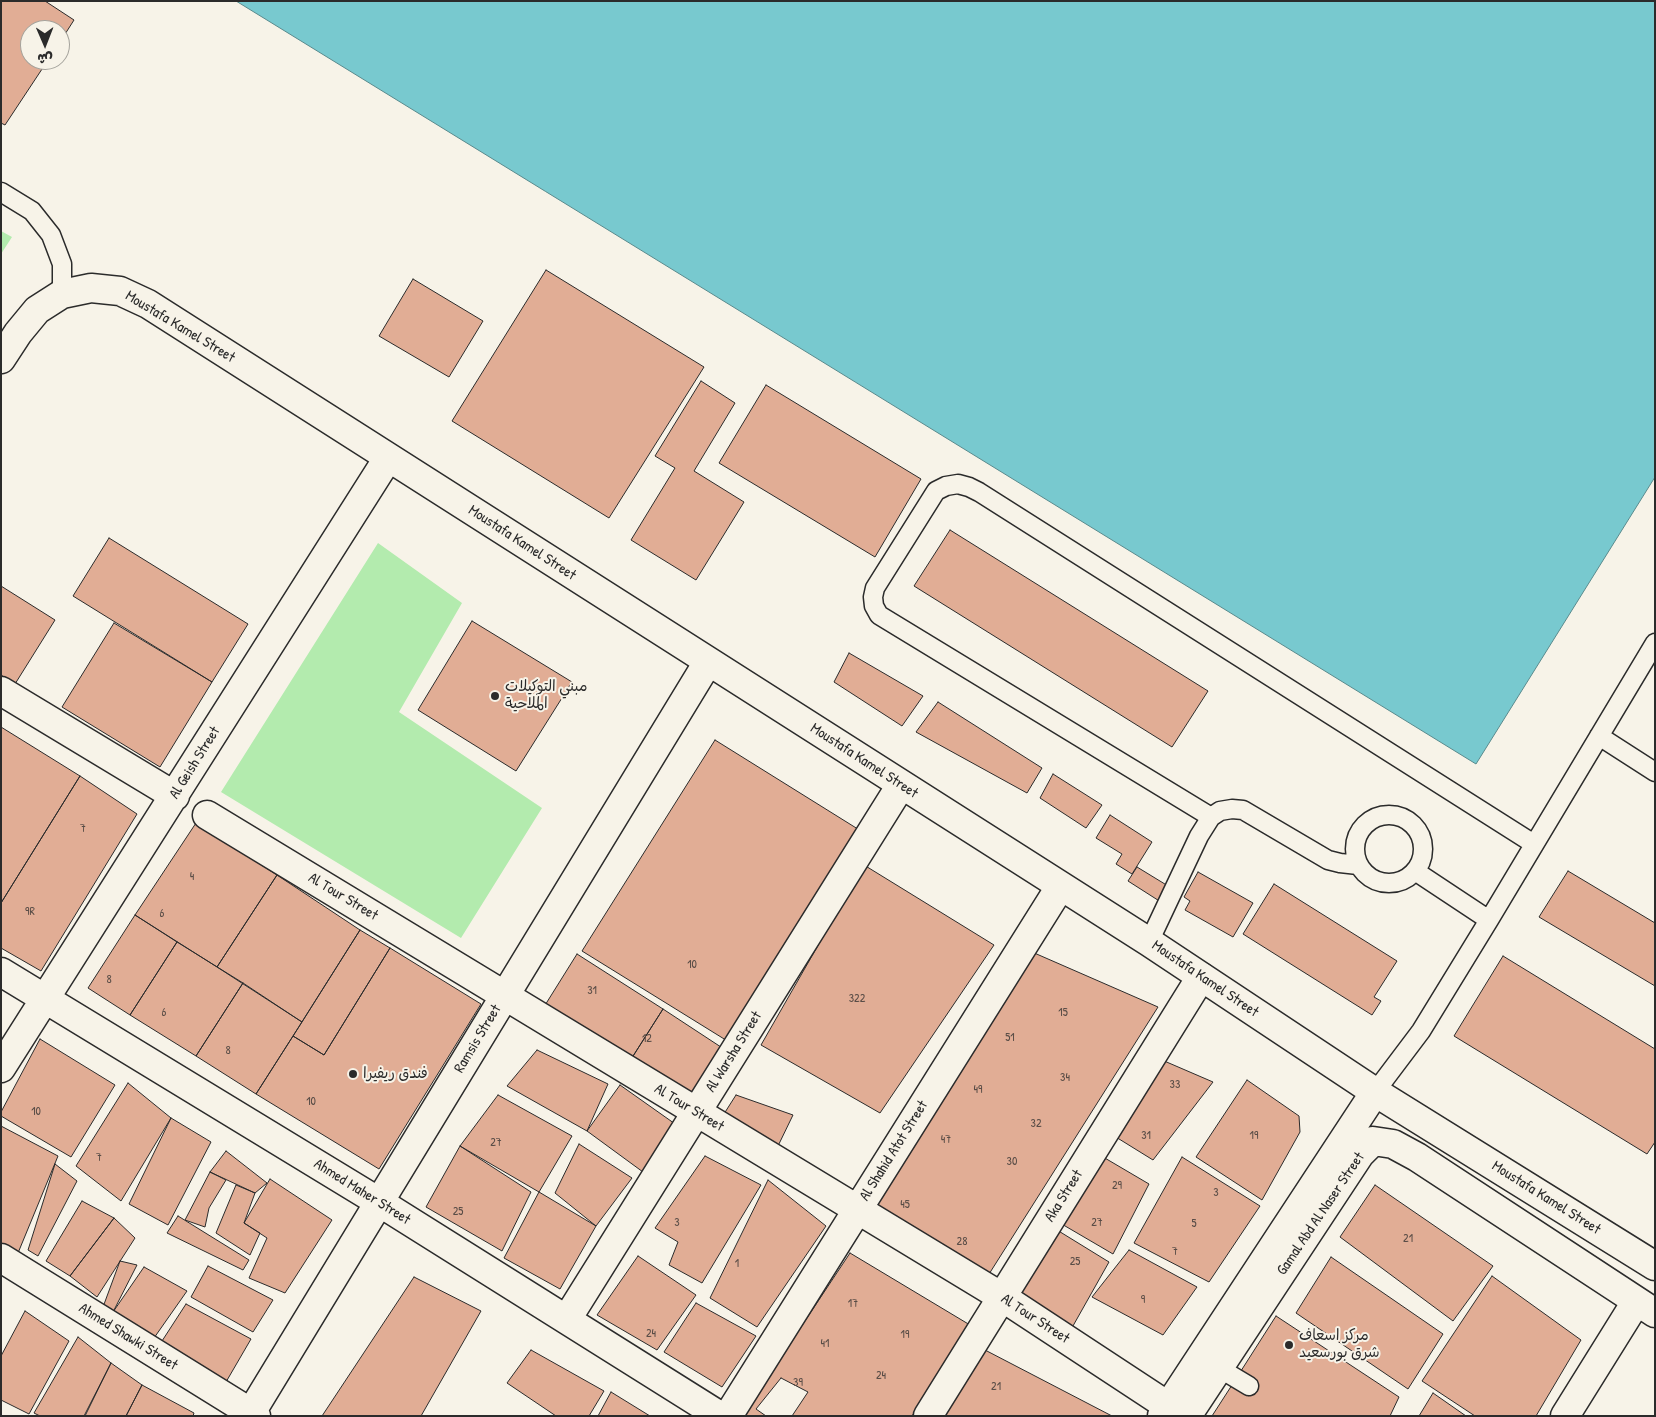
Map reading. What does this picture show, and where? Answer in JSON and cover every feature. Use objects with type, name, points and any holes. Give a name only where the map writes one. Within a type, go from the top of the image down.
[{"type":"street","name":"Moustafa Kamel Street","points":[[62,294],[91,288],[120,291],[148,304],[1149,942],[1374,1092],[1655,1266]]},
{"type":"street","points":[[1,359],[18,333],[37,310],[62,294]]},
{"type":"street","name":"Al Geish Street","points":[[1,1068],[388,458]]},
{"type":"street","name":"Ramsis Street","points":[[252,1415],[379,1202],[708,662]]},
{"type":"street","points":[[1,691],[175,796]]},
{"type":"street","name":"Al Warsha Street","points":[[567,1320],[901,785]]},
{"type":"street","name":"Al Tour Street","points":[[207,815],[1002,1297],[1175,1413]]},
{"type":"street","name":"Al Shahid Atot Street","points":[[728,1416],[1060,887]]},
{"type":"street","name":"Ahmed Maher Street","points":[[1,972],[379,1202],[720,1416]]},
{"type":"street","name":"Aka Street","points":[[928,1416],[1201,977]]},
{"type":"street","name":"Gamal Abd Al Naser Street","points":[[1175,1413],[1374,1092]]},
{"type":"street","name":"Gamal Abd Al Naser Street","points":[[1175,1413],[1219,1368],[1360,1154],[1373,1141],[1393,1144],[1417,1157],[1645,1308]]},
{"type":"street","name":"Ahmed Shawki Street","points":[[1,1258],[252,1415]]},
{"type":"street","points":[[1566,1416],[1645,1308]]},
{"type":"lane","points":[[1,192],[32,211],[51,235],[62,264],[62,294]]},
{"type":"lane","points":[[1211,817],[879,615],[874,606],[875,588],[936,491],[946,486],[958,484],[979,492],[1534,844]]},
{"type":"lane","points":[[1374,1092],[1421,1031],[1655,643]]},
{"type":"lane","points":[[1599,736],[1655,772]]},
{"type":"lane","points":[[1149,942],[1199,836],[1211,817],[1220,811],[1243,810],[1328,860],[1340,864],[1358,865]]},
{"type":"lane","points":[[1385,815],[1399,816],[1411,823],[1419,833],[1423,846],[1422,860],[1415,871],[1405,880],[1392,884],[1378,882],[1366,876],[1358,865],[1354,852],[1355,839],[1362,827],[1372,819],[1385,815]]},
{"type":"lane","points":[[1415,871],[1489,920]]},
{"type":"lane","points":[[1219,1368],[1249,1386]]},
{"type":"green space","points":[[1,231],[12,237],[1,254]]},
{"type":"green space","points":[[378,543],[462,603],[399,712],[542,808],[461,938],[221,792]]},
{"type":"water","points":[[236,1],[1655,1],[1655,477],[1476,764]]},
{"type":"building","points":[[1,1],[45,1],[74,20],[70,26],[70,20],[20,20],[20,70],[41,70],[5,125],[1,123]]},
{"type":"building","points":[[546,270],[704,367],[609,518],[452,421]]},
{"type":"building","points":[[413,279],[483,321],[449,377],[379,336]]},
{"type":"building","points":[[701,381],[735,403],[694,471],[744,502],[696,580],[631,540],[675,468],[655,456]]},
{"type":"building","points":[[766,385],[921,479],[875,557],[719,463]]},
{"type":"building","points":[[950,530],[1208,691],[1172,747],[914,586]]},
{"type":"building","points":[[109,538],[248,624],[212,682],[73,596]]},
{"type":"building","points":[[1,586],[55,620],[15,684],[1,675]]},
{"type":"building","name":"مبني التوكيلات الملاحية","points":[[472,621],[572,682],[516,771],[418,710]]},
{"type":"building","points":[[114,623],[212,682],[160,767],[62,707]]},
{"type":"building","points":[[849,653],[923,696],[902,726],[834,682]]},
{"type":"building","points":[[938,702],[1042,768],[1027,793],[916,732]]},
{"type":"building","points":[[1,727],[80,776],[1,903]]},
{"type":"building","points":[[715,740],[861,831],[729,1042],[582,951]]},
{"type":"building","points":[[1053,774],[1102,805],[1086,828],[1040,798]]},
{"type":"building","points":[[80,776],[137,814],[41,971],[1,948],[1,903]]},
{"type":"building","points":[[1110,815],[1152,842],[1132,874],[1116,864],[1122,854],[1096,838]]},
{"type":"building","points":[[196,823],[277,875],[217,967],[135,915]]},
{"type":"building","points":[[864,865],[994,945],[880,1113],[761,1045]]},
{"type":"building","points":[[1137,867],[1173,889],[1164,904],[1128,881]]},
{"type":"building","points":[[1568,871],[1655,923],[1655,986],[1539,917]]},
{"type":"building","points":[[1198,872],[1253,903],[1233,937],[1185,910],[1190,901],[1184,897]]},
{"type":"building","points":[[277,875],[360,930],[302,1022],[217,967]]},
{"type":"building","points":[[1274,884],[1397,961],[1374,997],[1381,1001],[1372,1015],[1243,934]]},
{"type":"building","points":[[135,915],[177,942],[130,1015],[88,988]]},
{"type":"building","points":[[360,930],[390,948],[324,1055],[293,1036]]},
{"type":"building","points":[[177,942],[243,983],[196,1056],[130,1015]]},
{"type":"building","name":"فندق ريفيرا","points":[[390,948],[481,1004],[379,1169],[256,1094],[293,1036],[324,1055]]},
{"type":"building","points":[[1032,952],[1158,1007],[984,1282],[872,1212]]},
{"type":"building","points":[[577,954],[663,1009],[628,1064],[542,1010]]},
{"type":"building","points":[[1503,956],[1655,1049],[1655,1142],[1647,1154],[1454,1036]]},
{"type":"building","points":[[243,983],[302,1022],[256,1094],[196,1056]]},
{"type":"building","points":[[663,1009],[727,1051],[695,1104],[628,1064]]},
{"type":"building","points":[[40,1039],[115,1085],[71,1157],[1,1116],[1,1112]]},
{"type":"building","points":[[537,1050],[608,1084],[587,1131],[507,1086]]},
{"type":"building","points":[[1155,1057],[1213,1082],[1153,1160],[1111,1134]]},
{"type":"building","points":[[1247,1080],[1299,1116],[1300,1132],[1262,1200],[1196,1157]]},
{"type":"building","points":[[128,1083],[171,1118],[121,1201],[76,1166]]},
{"type":"building","points":[[620,1085],[678,1126],[643,1172],[587,1131]]},
{"type":"building","points":[[498,1095],[572,1136],[539,1192],[460,1146]]},
{"type":"building","points":[[736,1095],[793,1115],[777,1148],[722,1117]]},
{"type":"building","points":[[171,1118],[211,1142],[168,1225],[129,1204]]},
{"type":"building","points":[[1,1126],[58,1156],[18,1253],[1,1243]]},
{"type":"building","points":[[579,1144],[632,1178],[596,1226],[555,1193]]},
{"type":"building","points":[[460,1146],[531,1192],[502,1251],[426,1207]]},
{"type":"building","points":[[226,1151],[267,1183],[255,1193],[210,1172]]},
{"type":"building","points":[[1098,1154],[1149,1184],[1113,1254],[1060,1223]]},
{"type":"building","points":[[705,1156],[761,1185],[702,1283],[669,1265],[678,1242],[655,1228]]},
{"type":"building","points":[[1182,1157],[1260,1206],[1209,1282],[1134,1243]]},
{"type":"building","points":[[55,1164],[77,1181],[38,1256],[28,1250]]},
{"type":"building","points":[[210,1172],[226,1180],[209,1208],[205,1227],[185,1220]]},
{"type":"building","points":[[270,1179],[332,1220],[285,1293],[249,1278],[267,1238],[244,1223]]},
{"type":"building","points":[[768,1180],[826,1226],[757,1327],[710,1298]]},
{"type":"building","points":[[236,1185],[255,1193],[244,1223],[260,1233],[250,1255],[216,1233]]},
{"type":"building","points":[[1375,1185],[1493,1266],[1453,1321],[1340,1237]]},
{"type":"building","points":[[539,1192],[596,1226],[560,1289],[504,1258]]},
{"type":"building","points":[[82,1201],[114,1218],[70,1276],[46,1261]]},
{"type":"building","points":[[178,1216],[249,1260],[243,1270],[167,1233]]},
{"type":"building","points":[[114,1218],[135,1238],[97,1297],[70,1276]]},
{"type":"building","points":[[1057,1230],[1109,1262],[1069,1333],[1016,1297]]},
{"type":"building","points":[[1129,1250],[1197,1287],[1163,1335],[1092,1297]]},
{"type":"building","points":[[850,1253],[970,1325],[912,1416],[742,1416]]},
{"type":"building","points":[[638,1256],[696,1295],[657,1350],[597,1315]]},
{"type":"building","points":[[1331,1257],[1443,1334],[1408,1389],[1296,1313]]},
{"type":"building","points":[[120,1261],[137,1265],[113,1312],[103,1307]]},
{"type":"building","points":[[208,1266],[273,1300],[253,1332],[191,1297]]},
{"type":"building","points":[[144,1267],[187,1291],[154,1338],[113,1312]]},
{"type":"building","points":[[1492,1276],[1581,1340],[1536,1416],[1475,1416],[1422,1381]]},
{"type":"building","points":[[414,1277],[481,1311],[421,1416],[322,1416]]},
{"type":"building","points":[[696,1303],[756,1336],[722,1387],[664,1352]]},
{"type":"building","points":[[186,1304],[251,1339],[226,1382],[162,1341]]},
{"type":"building","points":[[25,1311],[69,1341],[29,1414],[1,1400],[1,1356]]},
{"type":"building","name":"مركز اسعاف شرق بورسعيد","points":[[1276,1316],[1399,1397],[1390,1416],[1212,1416],[1232,1385],[1249,1396],[1256,1386],[1239,1374]]},
{"type":"building","points":[[78,1337],[111,1363],[84,1416],[40,1416],[34,1413]]},
{"type":"building","points":[[531,1350],[604,1391],[589,1416],[556,1416],[507,1383]]},
{"type":"building","points":[[985,1350],[1112,1416],[945,1416]]},
{"type":"building","points":[[111,1363],[142,1385],[126,1416],[85,1416]]},
{"type":"building","points":[[781,1378],[808,1392],[792,1416],[766,1416],[756,1409]]},
{"type":"building","points":[[142,1385],[194,1413],[193,1416],[126,1416]]},
{"type":"building","points":[[611,1392],[650,1416],[598,1416]]},
{"type":"building","points":[[1433,1393],[1466,1416],[1419,1416]]},
{"type":"place","name":"مبني التوكيلات الملاحية","points":[[495,696]]},
{"type":"place","name":"فندق ريفيرا","points":[[353,1074]]},
{"type":"place","name":"مركز اسعاف شرق بورسعيد","points":[[1289,1345]]}]
